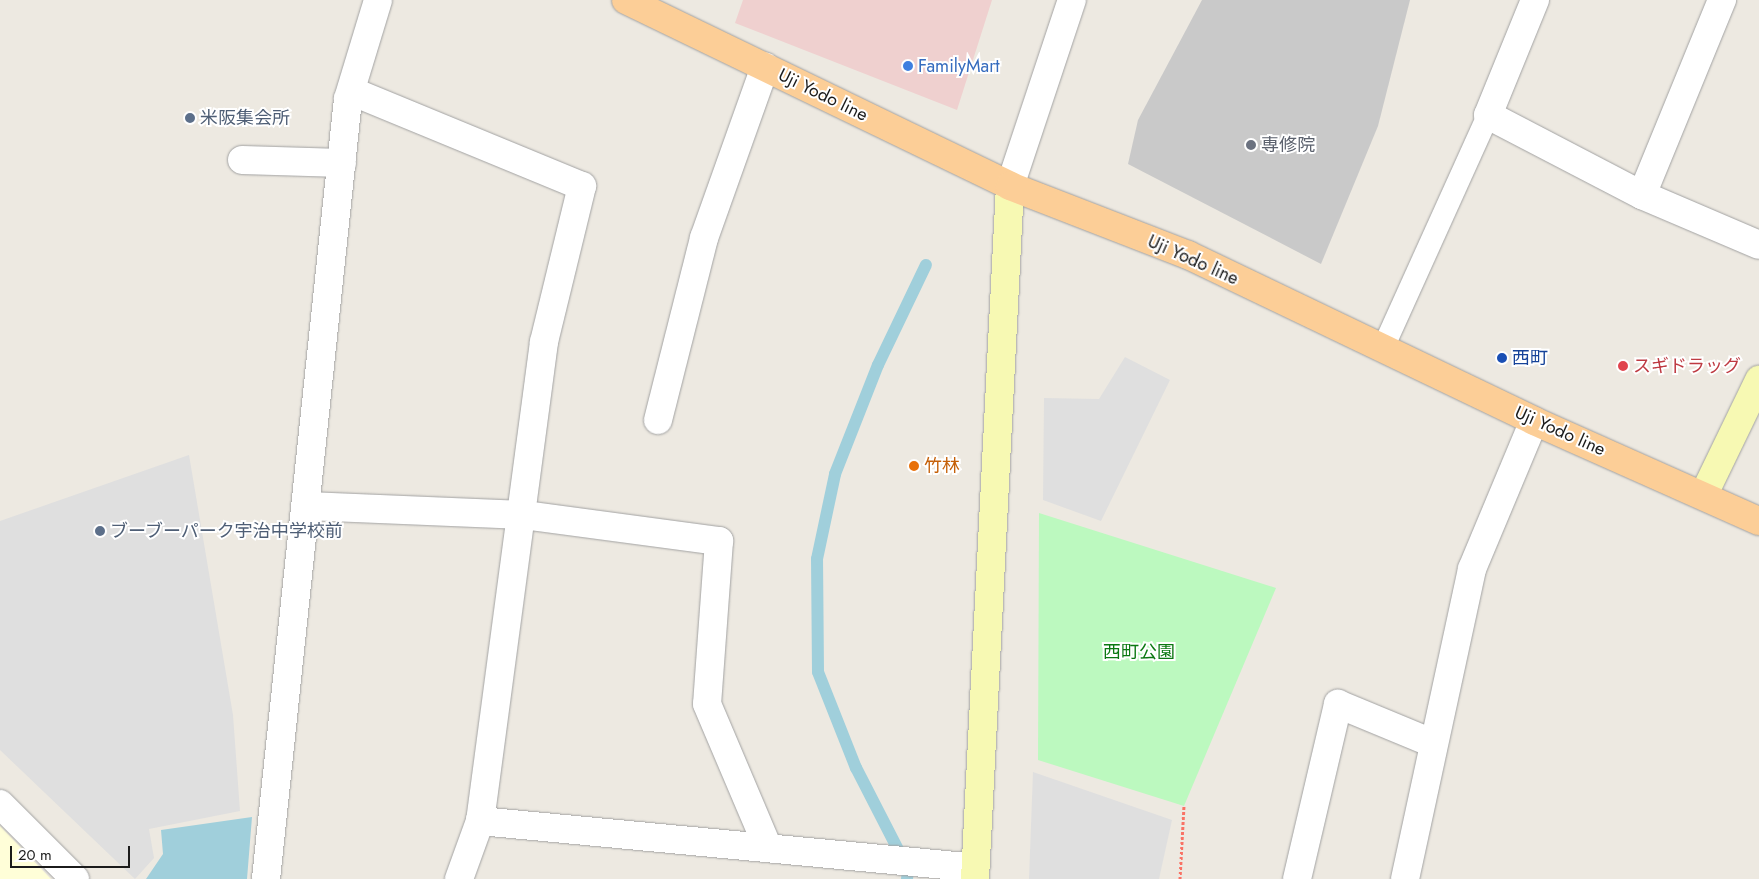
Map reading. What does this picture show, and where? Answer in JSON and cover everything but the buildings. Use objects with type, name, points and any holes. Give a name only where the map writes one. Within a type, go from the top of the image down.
[{"type":"main road","name":"Uji Yodo line","points":[[626,0],[1010,186],[1188,255],[1534,420],[1704,494],[1759,521]]},
{"type":"street","points":[[266,879],[351,91],[378,0]]},
{"type":"street","points":[[480,822],[768,848],[975,873],[1010,186],[1072,0]]},
{"type":"street","points":[[1535,0],[1488,115],[1642,195],[1759,245]]},
{"type":"street","points":[[1642,195],[1722,0]]},
{"type":"street","points":[[658,420],[704,238],[765,68]]},
{"type":"street","points":[[351,91],[582,186],[544,342],[524,514],[480,822],[459,879]]},
{"type":"street","points":[[242,160],[342,163]]},
{"type":"street","points":[[1704,494],[1759,380]]},
{"type":"street","points":[[1405,879],[1432,743],[1472,569],[1534,420]]},
{"type":"street","points":[[307,506],[524,514],[718,541],[707,704],[768,848]]},
{"type":"street","points":[[1297,879],[1338,704],[1432,743]]},
{"type":"street","points":[[0,804],[75,879]]},
{"type":"lane","points":[[1383,348],[1488,115]]},
{"type":"path","points":[[1180,879],[1184,806]]},
{"type":"shaded area","name":"FamilyMart","points":[[743,0],[992,0],[957,110],[735,23]]},
{"type":"shaded area","name":"専修院","points":[[1202,0],[1410,0],[1378,126],[1321,264],[1128,164],[1138,120]]},
{"type":"shaded area","points":[[1125,357],[1170,380],[1101,521],[1043,500],[1044,398],[1099,399]]},
{"type":"shaded area","points":[[189,455],[233,715],[240,811],[149,829],[154,858],[135,879],[0,750],[0,521]]},
{"type":"shaded area","points":[[1033,772],[1172,820],[1159,879],[1029,879]]},
{"type":"shaded area","points":[[0,826],[51,879],[0,879]]},
{"type":"green space","name":"西町公園","points":[[1039,513],[1276,588],[1184,806],[1038,760]]},
{"type":"water","points":[[252,817],[247,879],[146,879],[163,854],[161,830]]},
{"type":"waterway","points":[[907,879],[908,869],[856,768],[818,672],[817,559],[835,474],[878,365],[926,265]]},
{"type":"place","name":"FamilyMart","points":[[908,66]]},
{"type":"place","name":"米阪集会所","points":[[190,118]]},
{"type":"place","name":"専修院","points":[[1251,145]]},
{"type":"place","name":"西町","points":[[1502,358]]},
{"type":"place","name":"スギドラッグ","points":[[1623,366]]},
{"type":"place","name":"竹林","points":[[914,466]]},
{"type":"place","name":"ブーブーパーク宇治中学校前","points":[[100,531]]}]
